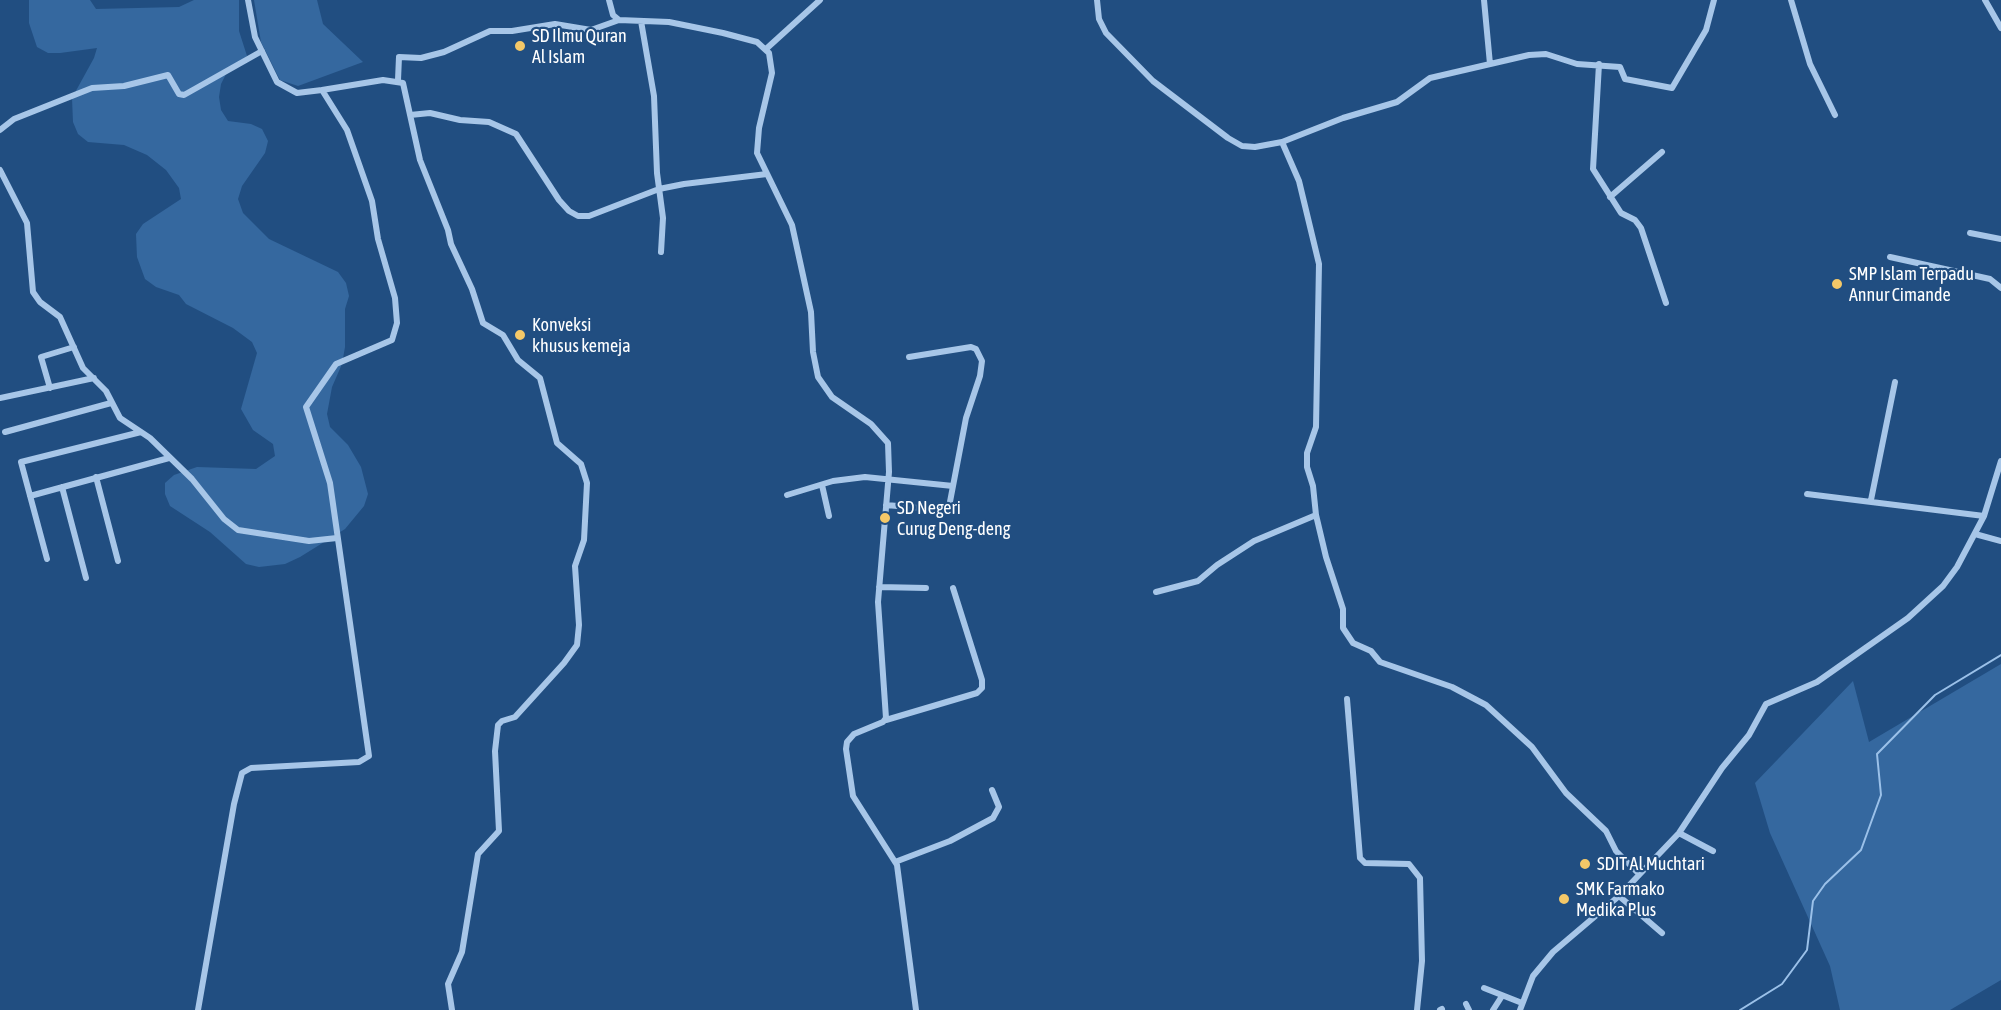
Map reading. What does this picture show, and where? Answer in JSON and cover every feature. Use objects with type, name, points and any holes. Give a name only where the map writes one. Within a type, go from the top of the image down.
[{"type":"street","points":[[248,0],[254,31],[262,51],[274,78],[284,88],[297,93],[357,83],[398,80]]},
{"type":"street","points":[[609,0],[613,15],[619,20]]},
{"type":"street","points":[[766,49],[820,0]]},
{"type":"street","points":[[1097,0],[1099,19],[1106,33],[1153,81],[1184,106],[1242,146],[1255,147],[1282,142],[1343,118],[1397,102],[1430,78],[1541,54],[1577,64],[1621,67],[1623,76],[1628,80],[1673,88],[1706,30],[1714,0]]},
{"type":"street","points":[[1484,0],[1490,64]]},
{"type":"street","points":[[1791,0],[1810,64],[1835,116]]},
{"type":"street","points":[[1985,0],[2001,28]]},
{"type":"street","points":[[452,1010],[448,984],[462,952],[478,854],[484,845],[497,836],[500,828],[495,751],[498,726],[502,721],[515,717],[570,657],[578,640],[575,566],[584,544],[587,483],[581,464],[557,443],[540,378],[520,363],[503,335],[483,323],[424,170],[405,89],[398,80],[399,57],[421,58],[444,52],[490,31],[512,31],[555,24],[591,30],[619,20],[669,22],[757,42],[766,49],[772,62],[772,73],[756,148],[785,207],[794,234],[811,312],[813,352],[818,377],[832,397],[884,436],[889,451],[879,587],[886,720]]},
{"type":"street","points":[[641,21],[654,96],[659,189],[663,218],[661,252]]},
{"type":"street","points":[[0,130],[14,119],[92,88],[124,86],[168,75],[179,94],[184,95],[262,51]]},
{"type":"street","points":[[1599,64],[1592,160],[1596,176],[1624,217],[1635,220],[1641,228],[1666,303]]},
{"type":"street","points":[[198,1010],[234,804],[242,773],[251,768],[359,762],[369,756],[328,473],[306,407],[336,364],[392,340],[396,333],[397,311],[378,239],[372,201],[360,162],[347,130],[322,90]]},
{"type":"street","points":[[410,115],[430,113],[460,120],[489,122],[516,134],[558,200],[578,216],[597,213],[659,189],[767,174]]},
{"type":"street","points":[[1282,142],[1299,181],[1318,264],[1316,427],[1307,453],[1316,515],[1338,589],[1343,628],[1353,642],[1371,651],[1383,663],[1452,687],[1486,705],[1532,747],[1566,792],[1606,831],[1616,850],[1638,873]]},
{"type":"street","points":[[1610,197],[1662,152]]},
{"type":"street","points":[[0,170],[27,223],[33,292],[40,302],[60,317],[83,368],[106,391],[120,418],[141,432],[169,458],[199,487],[224,519],[238,530],[303,540],[337,538]]},
{"type":"street","points":[[1970,233],[2001,238]]},
{"type":"street","points":[[1890,256],[1990,279],[2001,288]]},
{"type":"street","points":[[50,388],[41,357],[74,347]]},
{"type":"street","points":[[886,505],[944,510],[949,507],[960,447],[982,361],[976,350],[971,347],[909,357]]},
{"type":"street","points":[[0,398],[94,378]]},
{"type":"street","points":[[1871,500],[1895,382]]},
{"type":"street","points":[[5,432],[111,403]]},
{"type":"street","points":[[46,559],[21,462],[141,432]]},
{"type":"street","points":[[30,496],[169,458]]},
{"type":"street","points":[[1484,988],[1521,1007],[1533,976],[1553,952],[1619,896],[1638,873],[1679,834],[1722,768],[1749,735],[1766,704],[1817,682],[1908,618],[1943,586],[1984,516],[2001,461]]},
{"type":"street","points":[[96,477],[118,561]]},
{"type":"street","points":[[787,495],[822,485],[865,477],[953,486]]},
{"type":"street","points":[[822,485],[829,516]]},
{"type":"street","points":[[62,487],[86,578]]},
{"type":"street","points":[[1807,494],[1871,500],[1984,516]]},
{"type":"street","points":[[1156,592],[1198,580],[1254,541],[1316,515]]},
{"type":"street","points":[[1975,534],[2001,541]]},
{"type":"street","points":[[879,587],[926,588]]},
{"type":"street","points":[[915,1010],[900,884],[895,862],[853,796],[846,749],[847,742],[854,734],[886,720],[977,693],[982,688],[982,680],[953,588]]},
{"type":"street","points":[[1347,699],[1360,858],[1365,863],[1409,864],[1420,878],[1422,961],[1416,1010]]},
{"type":"street","points":[[895,862],[950,841],[993,818],[999,807],[992,790]]},
{"type":"street","points":[[1679,834],[1713,851]]},
{"type":"street","points":[[1619,896],[1662,933]]},
{"type":"street","points":[[1493,1010],[1502,996]]},
{"type":"shaded area","points":[[29,0],[90,0],[96,9],[179,7],[194,0],[239,0],[239,31],[247,56],[227,72],[221,84],[219,97],[221,110],[228,121],[251,124],[262,129],[268,141],[265,153],[242,186],[238,199],[243,213],[269,239],[338,272],[346,283],[349,296],[345,309],[345,347],[342,364],[332,387],[327,414],[330,427],[348,445],[361,467],[368,494],[364,506],[345,529],[300,557],[285,564],[259,567],[246,564],[210,532],[170,506],[165,494],[165,483],[174,475],[197,467],[256,469],[275,456],[273,444],[253,430],[241,409],[257,353],[252,342],[233,328],[186,304],[179,295],[156,287],[145,279],[137,257],[136,234],[143,224],[181,199],[179,188],[166,170],[147,155],[124,145],[88,142],[78,134],[73,122],[72,98],[97,48],[48,53],[37,47],[29,23]]},
{"type":"shaded area","points":[[254,0],[317,0],[323,24],[363,62],[298,86],[280,80],[261,42]]},
{"type":"shaded area","points":[[2001,664],[2001,980],[1950,1010],[1840,1010],[1830,966],[1770,833],[1755,783],[1853,681],[1869,742]]},
{"type":"waterway","points":[[1740,1010],[1782,984],[1807,950],[1813,901],[1825,884],[1861,850],[1881,795],[1877,754],[1935,695],[2001,655]]},
{"type":"place","name":"SD Ilmu Quran Al Islam","points":[[520,46]]},
{"type":"place","name":"SMP Islam Terpadu Annur Cimande","points":[[1837,284]]},
{"type":"place","name":"Konveksi khusus kemeja","points":[[520,335]]},
{"type":"place","name":"SD Negeri Curug Deng-deng","points":[[885,518]]},
{"type":"place","name":"SDIT Al Muchtari","points":[[1585,864]]},
{"type":"place","name":"SMK Farmako Medika Plus","points":[[1564,899]]}]
